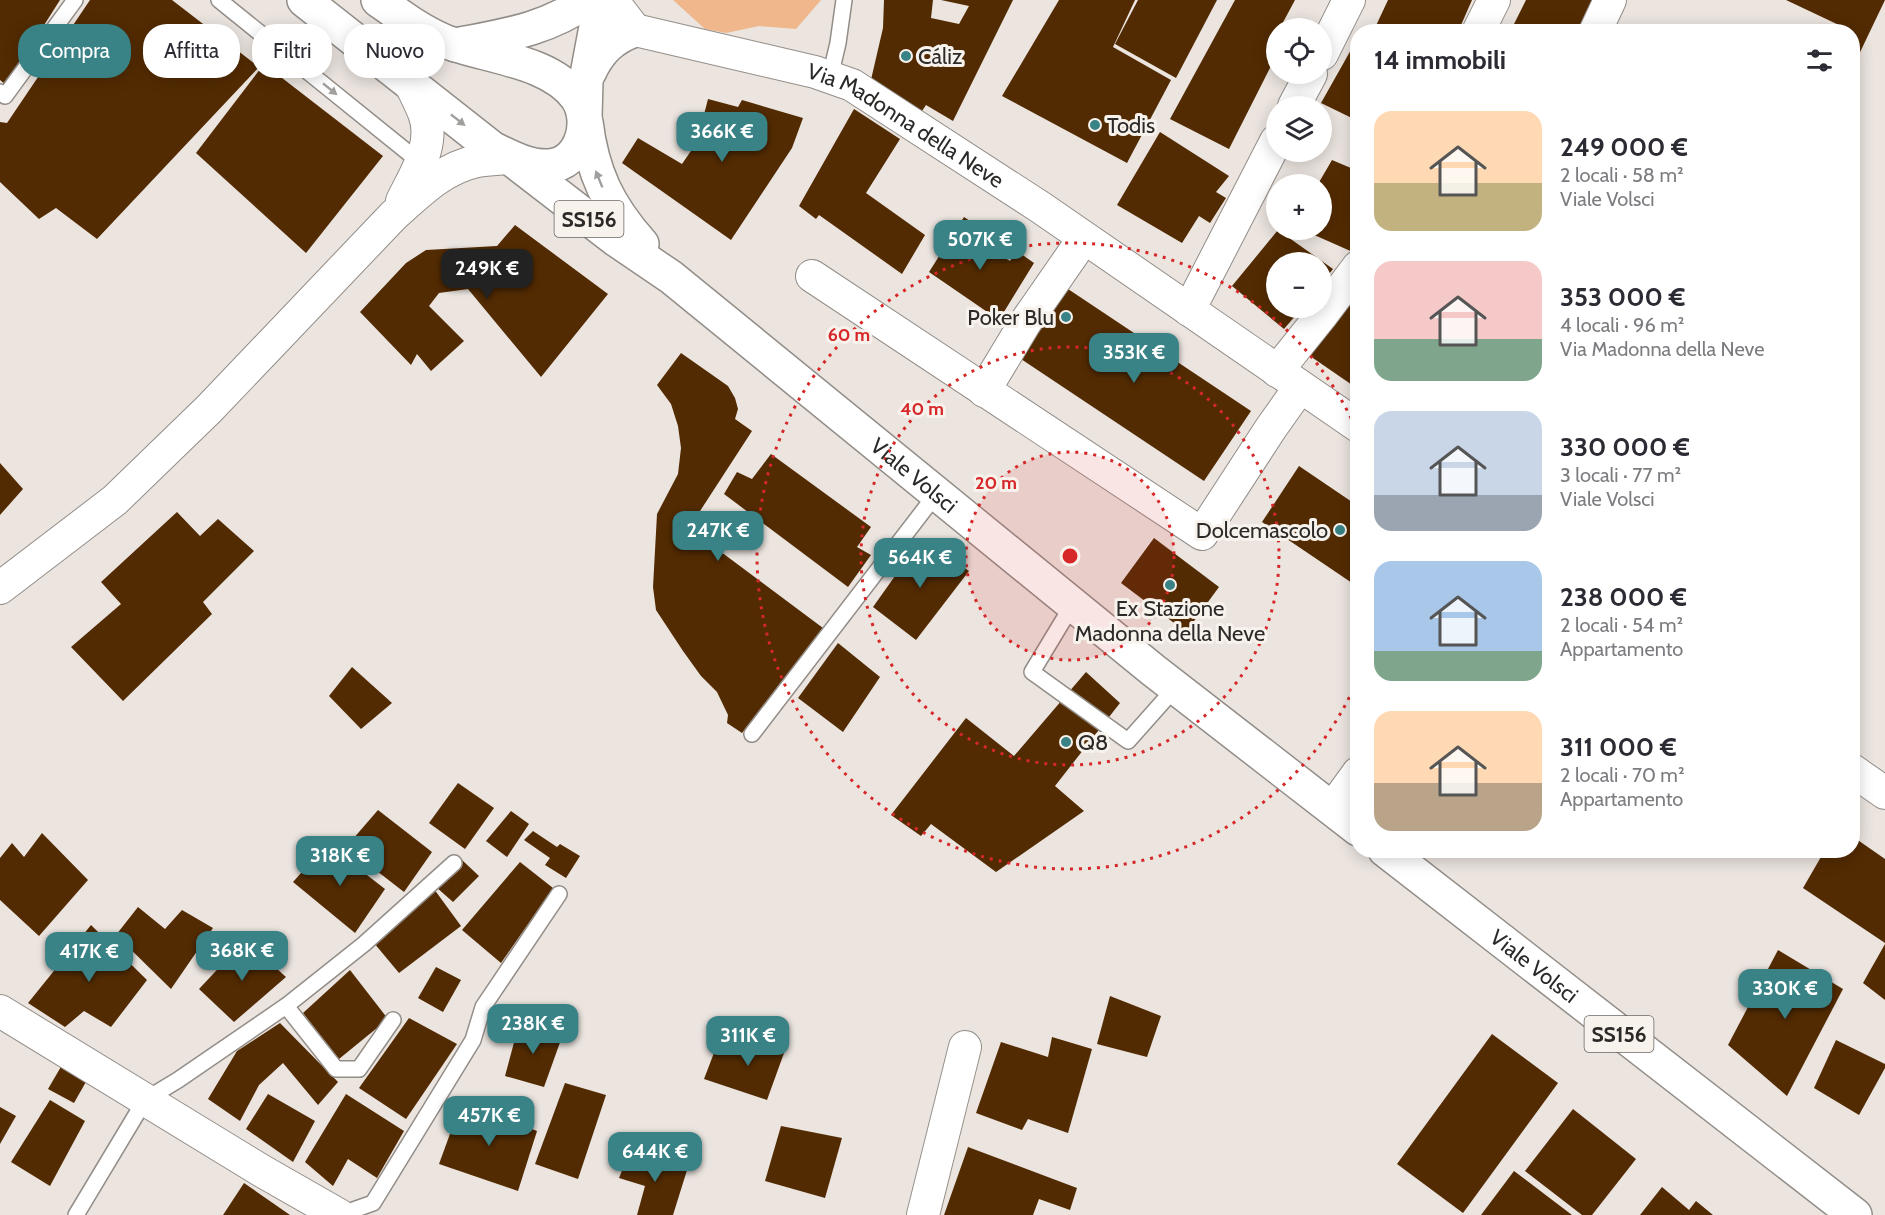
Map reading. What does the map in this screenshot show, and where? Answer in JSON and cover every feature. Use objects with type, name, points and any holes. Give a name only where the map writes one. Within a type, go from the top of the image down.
[{"type":"main road","points":[[304,0],[492,148],[525,163],[550,166],[564,162],[577,150],[583,135],[586,80],[601,0]]},
{"type":"main road","points":[[378,0],[408,22],[456,45],[548,74],[566,86],[578,100],[585,117]]},
{"type":"main road","points":[[456,45],[542,26],[570,13],[589,0]]},
{"type":"main road","points":[[586,80],[597,56],[622,35],[635,30]]},
{"type":"main road","name":"SS156","points":[[585,117],[588,145],[598,180],[611,204],[671,276]]},
{"type":"main road","name":"SS156","points":[[510,158],[615,239],[671,276]]},
{"type":"main road","name":"Viale Volsci","points":[[671,276],[1176,687],[1345,819]]},
{"type":"main road","name":"Viale Volsci","points":[[1395,858],[1855,1215]]},
{"type":"street","points":[[612,0],[635,30]]},
{"type":"street","points":[[1332,34],[1349,0]]},
{"type":"street","points":[[1482,24],[1494,0]]},
{"type":"street","points":[[1599,24],[1610,0]]},
{"type":"street","name":"Via Madonna della Neve","points":[[635,30],[815,72],[852,85],[1084,238],[1350,421]]},
{"type":"street","points":[[394,215],[424,158],[428,136],[425,115],[410,83]]},
{"type":"street","points":[[0,588],[115,500],[209,409],[394,215],[427,185],[450,171],[476,162],[510,158]]},
{"type":"street","points":[[1190,310],[1266,161]]},
{"type":"street","points":[[984,391],[1025,323],[1084,238]]},
{"type":"street","points":[[812,276],[1202,534],[1271,428],[1289,379],[1321,316],[1350,278]]},
{"type":"street","points":[[1345,819],[1350,801]]},
{"type":"street","points":[[0,1011],[339,1215]]},
{"type":"street","points":[[923,1215],[965,1047]]},
{"type":"lane","points":[[0,92],[5,96],[75,0]]},
{"type":"lane","points":[[219,0],[421,163]]},
{"type":"lane","points":[[830,77],[844,0]]},
{"type":"lane","points":[[752,734],[937,494]]},
{"type":"lane","points":[[1073,604],[1032,672],[1128,741],[1176,687]]},
{"type":"lane","points":[[76,1215],[145,1100],[286,1006],[364,944],[453,863]]},
{"type":"lane","points":[[339,1215],[373,1203],[473,1040],[483,1007],[559,894]]},
{"type":"lane","points":[[286,1006],[336,1069],[359,1069],[393,1020]]},
{"type":"shaded area","points":[[673,0],[821,0],[796,29],[759,26],[726,33],[705,29]]},
{"type":"building","points":[[0,0],[60,0],[45,24],[18,24],[18,66],[6,85],[0,80]]},
{"type":"building","points":[[90,0],[172,0],[203,24],[143,24],[143,78],[240,78],[240,52],[252,62],[252,74],[97,239],[56,208],[39,219],[0,182],[0,122],[7,123],[37,78],[131,78],[131,24],[74,24]]},
{"type":"building","points":[[884,0],[933,0],[931,18],[959,24],[969,6],[941,0],[1013,0],[953,121],[926,105],[920,114],[870,84],[883,28]]},
{"type":"building","points":[[1059,0],[1135,0],[1113,47],[1171,80],[1127,163],[1002,96]]},
{"type":"building","points":[[1138,0],[1217,0],[1176,78],[1115,44]]},
{"type":"building","points":[[1235,0],[1295,0],[1285,18],[1266,18],[1266,76],[1229,149],[1170,119]]},
{"type":"building","points":[[1388,0],[1472,0],[1462,24],[1377,24]]},
{"type":"building","points":[[1526,0],[1593,0],[1581,24],[1514,24]]},
{"type":"building","points":[[1786,0],[1885,0],[1860,52],[1860,24],[1837,24]]},
{"type":"building","points":[[1350,52],[1350,117],[1332,108],[1332,96],[1325,96]]},
{"type":"building","points":[[253,78],[282,78],[383,156],[306,253],[196,153]]},
{"type":"building","points":[[708,99],[738,107],[742,100],[803,118],[792,148],[731,240],[622,163],[638,138],[682,164],[697,142]]},
{"type":"building","points":[[854,109],[900,139],[866,193],[925,235],[902,274],[819,215],[816,219],[799,206]]},
{"type":"building","points":[[1160,132],[1229,176],[1216,192],[1226,198],[1210,223],[1199,216],[1182,243],[1117,205]]},
{"type":"building","points":[[1332,160],[1350,168],[1350,251],[1326,240],[1332,240],[1332,174],[1324,174]]},
{"type":"building","points":[[964,217],[979,227],[973,238],[1010,261],[1017,251],[1034,263],[999,320],[929,272]]},
{"type":"building","points":[[515,225],[608,294],[541,377],[468,289],[439,293],[429,306],[464,341],[431,371],[417,354],[411,365],[360,312],[406,263],[426,250],[497,246]]},
{"type":"building","points":[[1270,240],[1292,240],[1309,252],[1266,252],[1266,314],[1232,286]]},
{"type":"building","points":[[1065,287],[1251,411],[1204,481],[1018,357]]},
{"type":"building","points":[[1350,295],[1350,384],[1310,356]]},
{"type":"building","points":[[1271,318],[1293,318],[1284,329]]},
{"type":"building","points":[[681,353],[728,386],[738,409],[735,419],[752,431],[689,528],[823,628],[742,733],[727,723],[728,715],[717,692],[701,676],[656,610],[653,587],[657,514],[678,474],[681,448],[678,426],[671,404],[657,385]]},
{"type":"building","points":[[771,454],[871,527],[857,547],[871,555],[848,587],[724,494],[737,472],[752,479]]},
{"type":"building","points":[[0,463],[23,489],[0,515]]},
{"type":"building","points":[[1299,466],[1350,501],[1350,582],[1262,522]]},
{"type":"building","points":[[177,512],[200,536],[218,519],[254,551],[203,602],[212,614],[123,701],[71,647],[121,604],[101,582]]},
{"type":"building","points":[[922,538],[969,571],[916,640],[873,607]]},
{"type":"building","name":"Ex Stazione Madonna della Neve","points":[[1154,538],[1219,587],[1186,632],[1121,583]]},
{"type":"building","points":[[838,643],[880,677],[843,732],[798,698]]},
{"type":"building","points":[[352,667],[392,703],[361,729],[329,696]]},
{"type":"building","points":[[1086,672],[1120,703],[1055,786],[1084,811],[996,872],[931,824],[921,836],[891,815],[966,718],[1014,756]]},
{"type":"building","points":[[458,783],[494,808],[465,849],[429,823]]},
{"type":"building","points":[[378,810],[432,852],[404,892],[346,847]]},
{"type":"building","points":[[511,811],[529,824],[507,857],[486,841]]},
{"type":"building","points":[[533,831],[557,847],[560,844],[580,856],[566,878],[545,865],[550,858],[524,840]]},
{"type":"building","points":[[42,833],[88,880],[39,936],[0,900],[0,858],[12,843],[24,857]]},
{"type":"building","points":[[1860,842],[1885,859],[1885,943],[1803,888],[1820,858],[1860,858]]},
{"type":"building","points":[[327,844],[385,889],[355,933],[293,882]]},
{"type":"building","points":[[462,860],[479,876],[453,902],[436,887]]},
{"type":"building","points":[[520,862],[553,888],[501,963],[462,930]]},
{"type":"building","points":[[434,889],[461,926],[399,973],[374,943]]},
{"type":"building","points":[[138,907],[165,929],[182,910],[213,928],[171,989],[116,935]]},
{"type":"building","points":[[91,925],[147,980],[111,1027],[84,1011],[65,1027],[28,1003]]},
{"type":"building","points":[[245,940],[286,977],[234,1022],[199,989]]},
{"type":"building","points":[[1885,944],[1885,1000],[1863,983]]},
{"type":"building","points":[[1778,950],[1843,989],[1787,1096],[1728,1045]]},
{"type":"building","points":[[436,967],[461,980],[443,1012],[418,998]]},
{"type":"building","points":[[350,970],[388,1019],[339,1059],[303,1013]]},
{"type":"building","points":[[1110,996],[1161,1016],[1147,1057],[1097,1044]]},
{"type":"building","points":[[409,1018],[457,1044],[406,1119],[359,1088]]},
{"type":"building","points":[[280,1023],[338,1082],[318,1105],[283,1063],[259,1085],[240,1121],[208,1099],[237,1051]]},
{"type":"building","points":[[519,1024],[563,1034],[544,1087],[505,1076]]},
{"type":"building","points":[[762,1034],[788,1042],[767,1100],[704,1079],[717,1045],[751,1058]]},
{"type":"building","points":[[1492,1034],[1558,1083],[1463,1213],[1397,1164]]},
{"type":"building","points":[[1052,1037],[1092,1049],[1068,1133],[1028,1119],[1022,1130],[976,1113],[1001,1042],[1048,1057]]},
{"type":"building","points":[[1836,1040],[1885,1064],[1885,1068],[1859,1115],[1814,1088]]},
{"type":"building","points":[[62,1065],[87,1080],[74,1103],[48,1089]]},
{"type":"building","points":[[565,1083],[606,1095],[578,1179],[535,1164]]},
{"type":"building","points":[[268,1094],[315,1121],[293,1162],[246,1129]]},
{"type":"building","points":[[346,1094],[404,1131],[377,1178],[348,1159],[333,1186],[305,1162]]},
{"type":"building","points":[[50,1100],[85,1121],[50,1186],[11,1162]]},
{"type":"building","points":[[462,1101],[537,1131],[518,1191],[439,1164]]},
{"type":"building","points":[[0,1107],[16,1116],[0,1144]]},
{"type":"building","points":[[1573,1109],[1636,1159],[1592,1215],[1582,1215],[1525,1171]]},
{"type":"building","points":[[781,1126],[842,1138],[825,1198],[765,1181]]},
{"type":"building","points":[[968,1147],[1077,1188],[1070,1210],[1039,1199],[1033,1215],[944,1215]]},
{"type":"building","points":[[630,1151],[688,1167],[673,1215],[637,1215],[645,1186],[619,1178]]},
{"type":"building","points":[[1514,1171],[1572,1215],[1481,1215]]},
{"type":"building","points":[[244,1183],[290,1215],[223,1215]]},
{"type":"building","points":[[1662,1187],[1689,1210],[1696,1201],[1713,1215],[1640,1215]]},
{"type":"place","name":"Cáliz","points":[[906,56]]},
{"type":"place","name":"Todis","points":[[1095,125]]},
{"type":"place","name":"Poker Blu","points":[[1066,317]]},
{"type":"place","name":"Dolcemascolo","points":[[1340,530]]},
{"type":"place","name":"Ex Stazione Madonna della Neve","points":[[1170,585]]},
{"type":"place","name":"Q8","points":[[1066,742]]}]
